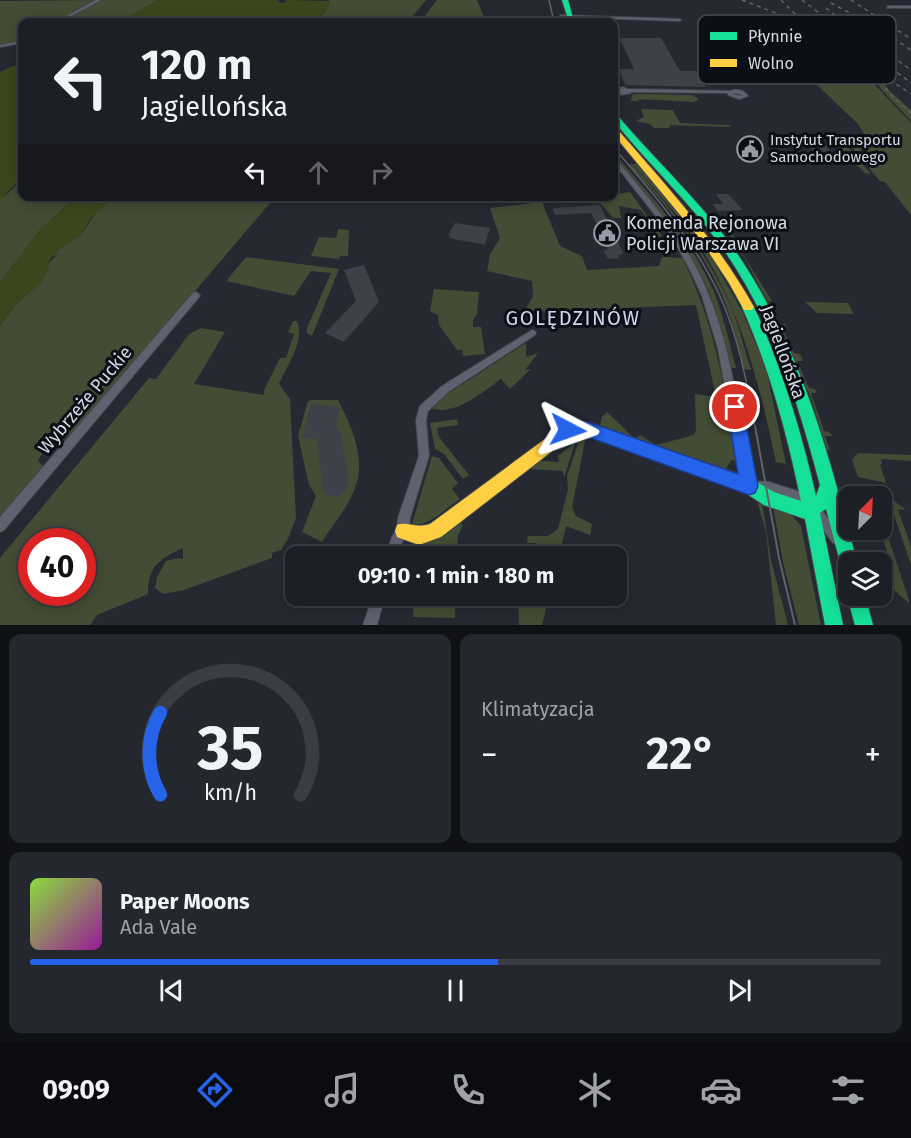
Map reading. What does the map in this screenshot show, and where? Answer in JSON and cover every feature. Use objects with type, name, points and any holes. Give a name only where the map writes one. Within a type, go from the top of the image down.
[{"type":"main road","points":[[558,0],[566,18]]},
{"type":"main road","points":[[565,0],[566,18]]},
{"type":"main road","name":"Jagiellońska","points":[[618,122],[710,226],[751,284],[791,368],[811,422],[845,551]]},
{"type":"main road","name":"Jagiellońska","points":[[618,136],[696,226],[743,297],[772,364],[806,499],[813,511],[834,625]]},
{"type":"main road","points":[[403,531],[408,535],[418,536],[435,531],[568,430],[577,428],[591,430],[749,486],[770,499],[813,511],[826,496],[829,485]]},
{"type":"main road","points":[[859,606],[864,625]]},
{"type":"street","points":[[65,18],[99,0]]},
{"type":"street","points":[[888,7],[911,7]]},
{"type":"street","points":[[580,18],[685,22]]},
{"type":"street","points":[[0,46],[18,43]]},
{"type":"street","points":[[618,91],[730,94]]},
{"type":"street","points":[[618,165],[673,234],[702,287],[728,378],[749,486],[769,487],[806,499]]},
{"type":"street","name":"Wybrzeże Puckie","points":[[0,526],[196,295]]},
{"type":"street","points":[[395,546],[403,531],[404,518],[424,456],[421,420],[423,409],[439,393],[532,333]]},
{"type":"street","points":[[813,511],[845,551]]},
{"type":"street","points":[[370,625],[376,606]]},
{"type":"shaded area","points":[[97,0],[63,18],[18,18],[18,42],[0,45],[0,1]]},
{"type":"shaded area","points":[[101,0],[158,0],[127,18],[67,18]]},
{"type":"shaded area","points":[[158,0],[280,0],[276,2],[285,3],[286,0],[330,1],[329,6],[318,18],[127,18]]},
{"type":"shaded area","points":[[329,0],[426,0],[411,18],[319,18],[326,10]]},
{"type":"shaded area","points":[[437,0],[477,0],[484,18],[423,18]]},
{"type":"shaded area","points":[[18,64],[18,182],[0,200],[0,72]]},
{"type":"shaded area","points":[[816,84],[875,84],[911,123],[911,215],[885,182],[880,181],[849,145],[835,135],[829,134],[849,148],[871,174],[865,173],[823,133],[835,133],[853,145],[872,147],[858,124]]},
{"type":"shaded area","points":[[878,84],[885,84],[911,110],[911,121]]},
{"type":"shaded area","points":[[632,95],[692,95],[699,99],[694,102],[638,99],[639,101],[631,101]]},
{"type":"shaded area","points":[[641,109],[673,110],[680,123],[729,125],[731,127],[671,125],[669,128],[654,128],[650,124],[636,121],[644,117]]},
{"type":"shaded area","points":[[618,158],[682,236],[705,273],[721,311],[736,368],[731,368],[716,310],[700,273],[690,255],[618,161]]},
{"type":"shaded area","points":[[632,164],[673,213],[710,266],[730,304],[751,370],[744,369],[726,304],[704,259],[669,210],[629,165]]},
{"type":"shaded area","points":[[633,164],[643,169],[701,239],[742,311],[766,368],[786,464],[776,462],[755,375],[725,291],[695,239]]},
{"type":"shaded area","points":[[18,184],[18,191],[15,194],[18,192],[18,201],[72,201],[40,230],[0,283],[0,196],[6,192],[4,197]]},
{"type":"shaded area","points":[[630,192],[666,242],[662,242],[641,210],[619,206],[621,218],[613,218],[598,201],[618,201],[618,194]]},
{"type":"shaded area","points":[[72,201],[110,201],[91,218],[81,235],[60,248],[51,258],[48,264],[49,270],[41,282],[15,305],[0,326],[0,283],[40,230]]},
{"type":"shaded area","points":[[103,201],[272,201],[84,422],[61,442],[44,450],[38,461],[44,467],[0,523],[0,326],[15,305],[41,282],[48,264],[58,254],[51,258],[60,248],[81,235]]},
{"type":"shaded area","points":[[542,202],[560,246],[582,256],[587,270],[659,266],[662,257],[682,258],[703,306],[723,382],[736,461],[732,460],[724,471],[635,439],[640,435],[656,445],[694,435],[696,430],[695,394],[716,397],[696,305],[524,312],[533,296],[532,281],[487,271],[490,254],[500,238],[490,208]]},
{"type":"shaded area","points":[[338,229],[349,230],[348,256],[340,256],[339,259],[311,256],[319,237],[336,238]]},
{"type":"shaded area","points":[[727,231],[743,248],[742,253],[772,301],[768,301],[780,324],[785,324],[787,327],[782,327],[794,353],[800,354],[803,361],[797,361],[809,388],[815,389],[817,393],[811,393],[824,431],[831,433],[832,436],[825,436],[830,451],[827,450],[812,401],[781,327],[745,259]]},
{"type":"shaded area","points":[[246,257],[339,269],[312,336],[307,333],[307,328],[331,273],[311,271],[294,296],[226,281]]},
{"type":"shaded area","points":[[434,289],[479,292],[473,327],[481,327],[485,354],[463,356],[462,349],[458,351],[439,325],[438,315],[430,311]]},
{"type":"shaded area","points":[[805,302],[848,303],[854,314],[817,313]]},
{"type":"shaded area","points":[[293,321],[297,321],[299,337],[297,345],[279,384],[290,399],[296,518],[281,550],[272,553],[272,558],[184,590],[163,594],[155,588],[157,577],[166,561],[183,559],[183,548],[156,565],[150,577],[148,594],[97,615],[90,625],[0,625],[0,558],[18,536],[18,606],[96,606],[96,528],[25,528],[149,378],[156,379],[189,334],[201,328],[225,332],[194,384],[264,395],[264,390],[280,358],[286,358],[294,334],[288,332]]},
{"type":"shaded area","points":[[526,343],[526,357],[538,353],[525,370],[531,369],[510,389],[501,379],[459,406],[440,410],[431,408],[444,396]]},
{"type":"shaded area","points":[[338,400],[352,430],[359,464],[356,485],[346,507],[322,542],[302,532],[316,496],[309,485],[298,436],[308,401]]},
{"type":"shaded area","points":[[607,412],[635,439],[602,427],[600,425],[602,417]]},
{"type":"shaded area","points":[[457,419],[458,425],[437,428],[439,437],[469,475],[463,479],[444,454],[435,449],[430,423]]},
{"type":"shaded area","points":[[586,436],[572,507],[576,516],[592,524],[590,535],[566,526],[561,546],[536,546],[536,543],[527,543],[528,536],[548,536],[558,529],[568,490],[567,476],[580,438]]},
{"type":"shaded area","points":[[575,443],[564,478],[563,471],[529,469],[539,461],[559,462],[558,456]]},
{"type":"shaded area","points":[[858,453],[911,455],[911,461],[881,459],[882,464],[880,465],[886,483],[858,477],[852,460]]},
{"type":"shaded area","points":[[432,456],[439,458],[458,483],[452,489],[460,499],[431,520],[412,524]]},
{"type":"shaded area","points":[[892,500],[906,510],[898,509],[911,547],[911,565],[892,511]]},
{"type":"shaded area","points":[[762,502],[771,560],[788,625],[776,625],[766,532],[758,504]]},
{"type":"shaded area","points":[[773,506],[791,514],[801,526],[821,625],[799,625],[783,562]]},
{"type":"shaded area","points":[[458,522],[463,525],[458,535],[457,546],[420,546],[420,543]]},
{"type":"shaded area","points":[[883,540],[889,540],[909,603],[892,588],[892,575],[894,574],[892,552],[887,552]]},
{"type":"shaded area","points":[[414,606],[456,606],[455,618],[413,617]]},
{"type":"shaded area","points":[[518,606],[547,606],[542,625],[519,625]]},
{"type":"building","points":[[619,38],[661,38],[680,71],[696,71],[698,84],[704,84],[706,87],[625,85],[619,69],[634,69]]},
{"type":"building","points":[[803,142],[825,142],[832,155],[818,154]]},
{"type":"building","points":[[716,194],[728,194],[743,210],[718,211],[713,204],[723,204]]},
{"type":"building","name":"Komenda Rejonowa Policji Warszawa VI","points":[[600,205],[622,250],[623,254],[618,255],[619,258],[608,259],[604,251],[608,250],[604,239],[591,213],[555,215],[553,208]]},
{"type":"building","points":[[455,223],[490,228],[485,245],[449,238],[450,235],[448,235]]},
{"type":"building","points":[[364,265],[379,302],[344,342],[325,333],[356,301],[344,270]]},
{"type":"building","points":[[311,404],[341,407],[336,427],[341,434],[349,483],[344,493],[338,496],[329,496],[323,490],[317,439],[302,438]]},
{"type":"tram line","points":[[549,0],[553,18]]},
{"type":"tram line","points":[[618,153],[658,199],[685,236],[719,294],[737,342],[755,427]]},
{"type":"tram line","points":[[755,426],[779,558],[795,625]]},
{"type":"railway","points":[[742,0],[781,15]]},
{"type":"railway","points":[[781,0],[796,15]]},
{"type":"railway","points":[[802,0],[822,15]]},
{"type":"railway","points":[[851,0],[874,15]]},
{"type":"railway","points":[[831,3],[854,15]]},
{"type":"railway","points":[[826,8],[835,15]]},
{"type":"railway","points":[[896,29],[911,39]]},
{"type":"railway","points":[[896,40],[911,50]]},
{"type":"railway","points":[[896,59],[911,70]]},
{"type":"railway","points":[[896,72],[911,83]]},
{"type":"railway","points":[[883,84],[911,113]]},
{"type":"railway","points":[[896,84],[911,94]]},
{"type":"traffic: fast","points":[[565,0],[571,18]]},
{"type":"traffic: fast","points":[[618,122],[709,224],[738,263],[759,298],[793,372],[806,410],[845,552]]},
{"type":"traffic: fast","points":[[748,307],[765,344],[791,423],[834,625]]},
{"type":"traffic: fast","points":[[733,480],[749,486],[770,499],[809,512],[823,501],[828,486]]},
{"type":"traffic: fast","points":[[859,606],[864,625]]},
{"type":"traffic: slow","points":[[618,136],[704,237],[720,259],[748,307]]},
{"type":"traffic: slow","points":[[403,531],[419,536],[435,531],[569,430],[577,428],[591,430],[733,480]]},
{"type":"place","name":"Instytut Transportu Samochodowego","points":[[750,149]]},
{"type":"place","name":"Komenda Rejonowa Policji Warszawa VI","points":[[607,233]]},
{"type":"district","name":"GOLĘDZINÓW","points":[[573,318]]},
{"type":"route","points":[[568,430],[574,428],[591,430],[749,486],[735,407]]}]
